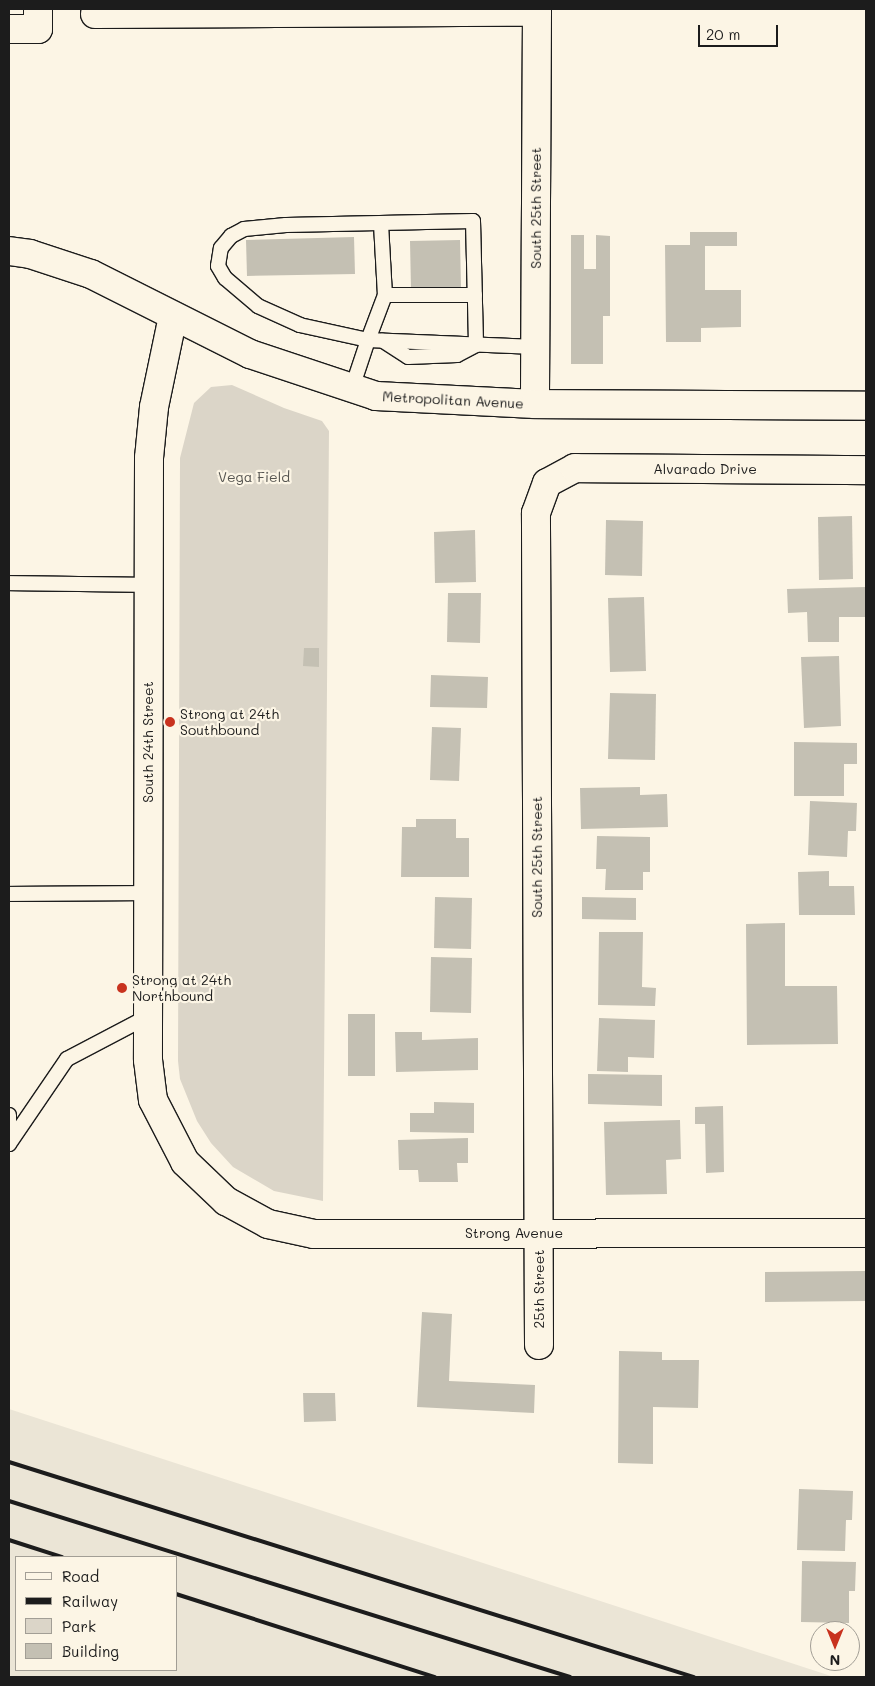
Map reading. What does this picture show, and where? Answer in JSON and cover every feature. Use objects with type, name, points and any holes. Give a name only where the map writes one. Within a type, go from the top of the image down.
[{"type":"street","name":"South 25th Street","points":[[95,14],[537,12],[535,404]]},
{"type":"street","points":[[9,29],[38,19]]},
{"type":"street","name":"Metropolitan Avenue","points":[[9,251],[30,254],[91,274],[250,354],[376,396],[535,404],[866,406]]},
{"type":"street","name":"South 24th Street","points":[[174,316],[154,408],[148,458],[148,1060],[153,1100],[185,1162]]},
{"type":"street","name":"Alvarado Drive","points":[[547,483],[575,468],[866,470]]},
{"type":"street","name":"South 25th Street","points":[[538,1233],[536,513],[547,483]]},
{"type":"street","name":"Strong Avenue","points":[[185,1162],[226,1201],[268,1224],[314,1234],[866,1233]]},
{"type":"street","name":"25th Street","points":[[538,1233],[539,1344]]},
{"type":"lane","points":[[476,345],[473,221],[286,226],[244,230],[231,236],[221,248],[218,266],[225,278],[258,306],[300,325],[368,340],[476,345],[536,347]]},
{"type":"lane","points":[[352,388],[385,295],[381,224]]},
{"type":"lane","points":[[385,295],[475,295]]},
{"type":"lane","points":[[9,584],[149,585]]},
{"type":"lane","points":[[9,894],[148,893]]},
{"type":"lane","points":[[9,1144],[67,1059],[149,1016]]},
{"type":"lane","points":[[9,1115],[9,1144]]},
{"type":"shaded area","points":[[9,1409],[810,1669],[810,1671],[834,1677],[9,1677]]},
{"type":"green space","name":"Vega Field","points":[[232,385],[284,408],[322,421],[329,431],[323,1201],[274,1191],[233,1167],[211,1143],[197,1121],[180,1079],[178,1061],[180,458],[194,403],[211,387]]},
{"type":"building","points":[[690,232],[737,232],[737,246],[705,246],[705,290],[741,290],[741,327],[701,328],[701,342],[666,342],[665,245],[690,245]]},
{"type":"building","points":[[571,235],[584,235],[584,269],[596,269],[596,235],[610,236],[610,316],[603,316],[603,364],[571,364]]},
{"type":"building","points":[[354,237],[355,274],[247,276],[246,240]]},
{"type":"building","points":[[460,240],[461,288],[411,289],[410,241]]},
{"type":"building","points":[[852,516],[853,579],[819,580],[818,517]]},
{"type":"building","points":[[606,520],[643,521],[642,576],[605,575]]},
{"type":"building","points":[[475,530],[476,582],[435,583],[434,532]]},
{"type":"building","points":[[866,587],[866,617],[839,617],[839,642],[808,642],[807,612],[788,613],[787,589]]},
{"type":"building","points":[[448,593],[481,593],[480,643],[447,642]]},
{"type":"building","points":[[644,597],[646,671],[610,672],[608,598]]},
{"type":"building","points":[[304,648],[319,648],[319,667],[303,666]]},
{"type":"building","points":[[839,656],[841,726],[804,728],[801,657]]},
{"type":"building","points":[[431,675],[488,677],[487,708],[430,707]]},
{"type":"building","points":[[610,693],[656,694],[655,760],[608,759]]},
{"type":"building","points":[[432,727],[461,728],[459,781],[430,780]]},
{"type":"building","points":[[794,742],[857,743],[857,764],[844,764],[844,796],[794,796]]},
{"type":"building","points":[[640,787],[640,795],[667,794],[668,827],[581,829],[580,788]]},
{"type":"building","points":[[810,801],[857,803],[856,831],[848,831],[847,857],[808,855]]},
{"type":"building","points":[[416,819],[456,819],[456,838],[469,838],[469,877],[401,877],[402,827],[416,827]]},
{"type":"building","points":[[597,836],[650,837],[650,872],[643,872],[643,890],[605,890],[606,869],[596,869]]},
{"type":"building","points":[[829,871],[829,886],[854,886],[855,915],[799,915],[798,872]]},
{"type":"building","points":[[435,897],[472,898],[471,949],[434,948]]},
{"type":"building","points":[[582,897],[636,898],[636,920],[582,919]]},
{"type":"building","points":[[785,923],[785,986],[837,986],[838,1044],[747,1045],[746,924]]},
{"type":"building","points":[[599,932],[643,932],[642,987],[656,988],[655,1006],[598,1005]]},
{"type":"building","points":[[431,957],[472,958],[471,1013],[430,1012]]},
{"type":"building","points":[[348,1014],[375,1014],[375,1076],[348,1076]]},
{"type":"building","points":[[599,1018],[655,1020],[654,1058],[628,1057],[628,1072],[597,1071]]},
{"type":"building","points":[[395,1032],[422,1032],[422,1040],[478,1038],[478,1070],[396,1072]]},
{"type":"building","points":[[588,1074],[662,1075],[662,1106],[588,1104]]},
{"type":"building","points":[[434,1102],[474,1103],[474,1133],[410,1132],[410,1113],[434,1113]]},
{"type":"building","points":[[723,1106],[724,1172],[706,1173],[705,1124],[695,1124],[695,1107]]},
{"type":"building","points":[[680,1120],[681,1159],[666,1160],[667,1194],[606,1195],[604,1122]]},
{"type":"building","points":[[468,1138],[468,1163],[457,1163],[458,1182],[419,1182],[418,1170],[399,1170],[398,1140]]},
{"type":"building","points":[[866,1271],[866,1301],[765,1302],[765,1272]]},
{"type":"building","points":[[422,1312],[452,1314],[449,1381],[535,1385],[534,1413],[417,1407]]},
{"type":"building","points":[[619,1351],[662,1352],[662,1360],[699,1360],[698,1408],[653,1407],[653,1464],[618,1463]]},
{"type":"building","points":[[303,1393],[335,1393],[336,1421],[304,1422]]},
{"type":"building","points":[[799,1489],[853,1491],[852,1520],[846,1520],[845,1551],[797,1550]]},
{"type":"building","points":[[802,1561],[856,1562],[855,1591],[849,1591],[849,1621],[801,1622]]},
{"type":"railway","points":[[9,1462],[694,1677]]},
{"type":"railway","points":[[9,1501],[570,1677]]},
{"type":"railway","points":[[9,1540],[59,1556]]},
{"type":"railway","points":[[178,1595],[435,1677]]},
{"type":"place","name":"Strong at 24th Southbound","points":[[170,722]]},
{"type":"place","name":"Strong at 24th Northbound","points":[[122,988]]}]
